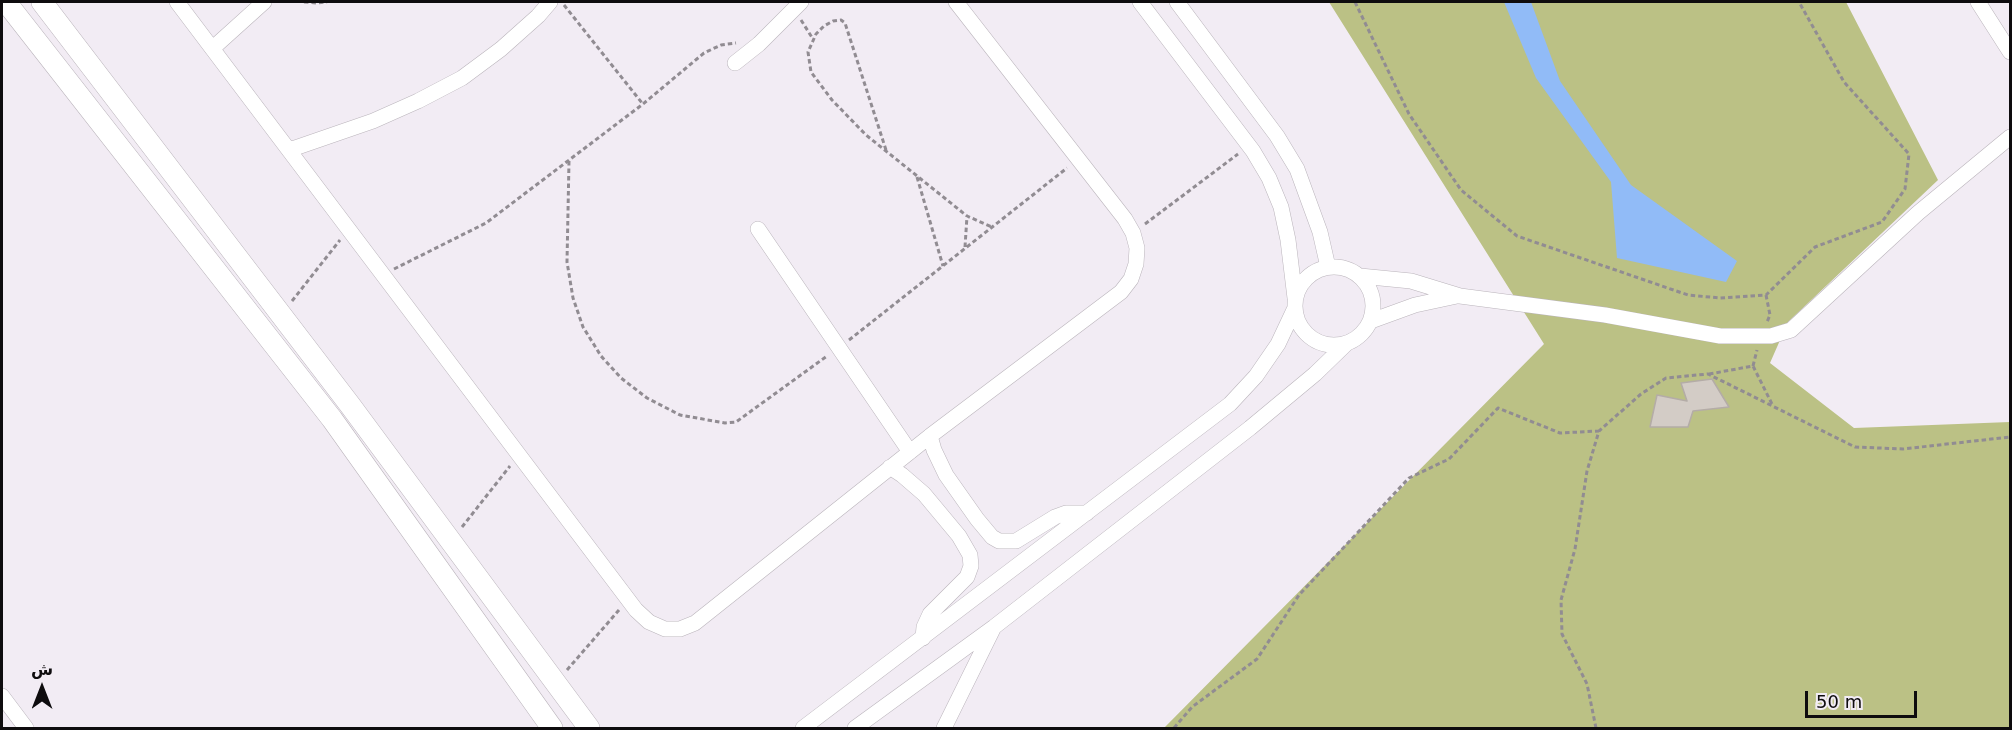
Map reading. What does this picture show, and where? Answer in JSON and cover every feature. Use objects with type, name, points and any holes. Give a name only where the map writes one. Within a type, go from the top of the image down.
[{"type":"street","points":[[6,2],[332,419],[548,726]]},
{"type":"street","points":[[42,2],[350,405],[589,729]]},
{"type":"street","points":[[177,2],[628,600],[649,622],[665,629],[680,629],[695,622],[930,436],[1121,292],[1131,279],[1136,264],[1137,248],[1133,233],[956,2]]},
{"type":"street","points":[[213,48],[264,2]]},
{"type":"street","points":[[289,150],[327,139],[373,121],[462,78],[501,49],[550,2]]},
{"type":"street","points":[[1140,2],[1249,145],[1269,178],[1281,207],[1289,250],[1297,321],[1303,331],[1311,339],[1322,344],[1334,346],[1346,344]]},
{"type":"street","points":[[1177,2],[1277,136],[1298,169],[1320,232],[1328,267]]},
{"type":"street","points":[[1978,2],[2010,52]]},
{"type":"street","points":[[735,63],[759,44],[797,5]]},
{"type":"street","points":[[803,729],[1230,404],[1256,376],[1278,344],[1299,287],[1306,277],[1316,271],[1328,267],[1345,268],[1360,276],[1411,281],[1460,296],[1605,315],[1720,336],[1762,337],[1791,330],[1918,213],[2010,137]]},
{"type":"street","points":[[758,229],[910,452]]},
{"type":"street","points":[[855,729],[994,627],[1283,402],[1346,344],[1361,335],[1371,321],[1374,305],[1370,289],[1360,276]]},
{"type":"street","points":[[1371,321],[1415,305],[1460,296]]},
{"type":"street","points":[[332,419],[350,405]]},
{"type":"street","points":[[930,436],[946,475],[992,537],[1008,542],[1024,538],[1055,517],[1066,513],[1087,513]]},
{"type":"street","points":[[890,467],[903,475],[924,494],[959,536],[970,555],[971,566],[967,577],[930,614],[924,627],[923,638]]},
{"type":"street","points":[[924,494],[940,490],[946,480],[946,475]]},
{"type":"street","points":[[959,536],[960,527],[967,520],[977,519]]},
{"type":"street","points":[[944,729],[994,627]]},
{"type":"street","points":[[2,696],[26,729]]},
{"type":"path","points":[[304,2],[327,2]]},
{"type":"path","points":[[561,2],[643,104]]},
{"type":"path","points":[[1355,2],[1409,114],[1461,190],[1517,236],[1688,295],[1720,298],[1766,295],[1815,247],[1882,222],[1905,189],[1909,154],[1844,82],[1798,2]]},
{"type":"path","points":[[797,5],[813,39]]},
{"type":"path","points":[[886,150],[845,23],[841,20],[833,21],[824,26],[813,39],[808,52],[811,72],[848,118],[886,150],[916,175],[967,216],[992,227]]},
{"type":"path","points":[[383,274],[486,223],[643,104],[704,53],[721,45],[740,42],[759,44]]},
{"type":"path","points":[[1133,233],[1249,145]]},
{"type":"path","points":[[568,161],[567,262],[573,298],[583,327],[601,356],[621,378],[648,398],[681,415],[725,423],[736,422],[838,348],[1078,159]]},
{"type":"path","points":[[916,175],[943,266]]},
{"type":"path","points":[[965,248],[967,216]]},
{"type":"path","points":[[290,303],[349,230]]},
{"type":"path","points":[[1596,729],[1587,684],[1562,634],[1561,600],[1575,549],[1587,471],[1599,431],[1641,394],[1666,378],[1753,366],[1772,406]]},
{"type":"path","points":[[1708,374],[1855,447],[1903,449],[2010,437]]},
{"type":"path","points":[[1174,729],[1192,707],[1257,659],[1299,595],[1409,478],[1449,459],[1498,408],[1560,433],[1599,431]]},
{"type":"path","points":[[460,529],[519,455]]},
{"type":"path","points":[[567,670],[628,600]]},
{"type":"green space","points":[[1329,2],[1846,2],[1938,180],[1788,322],[1770,363],[1854,428],[2010,422],[2010,728],[1164,728],[1544,344]]},
{"type":"water","points":[[1504,2],[1531,2],[1560,81],[1631,185],[1737,261],[1726,282],[1617,258],[1611,182],[1536,78]]},
{"type":"building","points":[[1712,379],[1729,407],[1693,411],[1688,427],[1650,427],[1657,395],[1687,401],[1681,383]]}]
